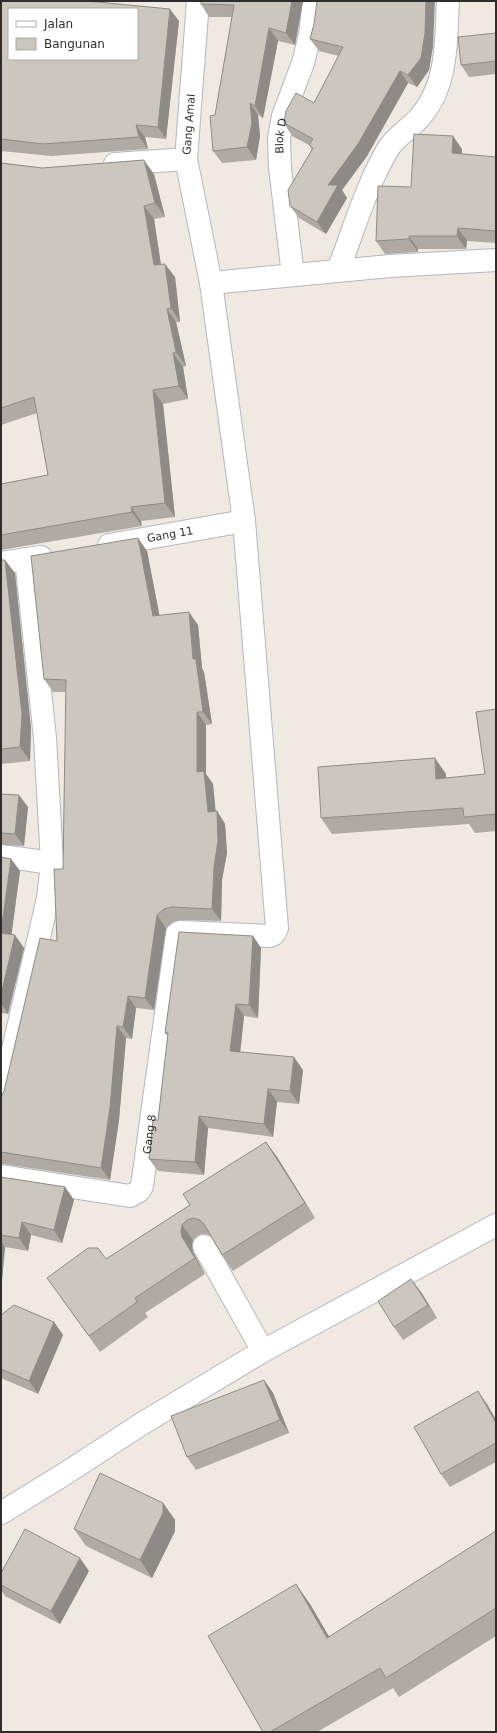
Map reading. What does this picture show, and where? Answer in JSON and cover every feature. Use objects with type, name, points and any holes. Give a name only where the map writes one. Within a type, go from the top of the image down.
[{"type":"street","name":"Gang Amal","points":[[98,165],[186,159],[198,1]]},
{"type":"street","name":"Blok D","points":[[293,275],[280,168],[279,138],[283,116],[303,62],[310,35],[314,1]]},
{"type":"street","points":[[338,270],[378,167],[389,147],[421,116],[436,91],[443,71],[448,1]]},
{"type":"street","points":[[186,159],[212,283],[244,521]]},
{"type":"street","points":[[212,283],[338,270],[496,260]]},
{"type":"street","name":"Gang 11","points":[[88,548],[244,521]]},
{"type":"street","name":"Gang 8","points":[[1,1176],[130,1196],[139,1191],[142,1186],[176,937],[180,932],[270,936],[274,934],[277,928],[244,521]]},
{"type":"street","points":[[1,563],[57,554]]},
{"type":"street","points":[[1,1101],[48,898],[52,863],[45,738],[26,559]]},
{"type":"street","points":[[1,856],[52,863]]},
{"type":"street","points":[[1,1513],[143,1423],[263,1351],[496,1225]]},
{"type":"street","points":[[204,1246],[263,1351]]},
{"type":"building","points":[[1,1],[87,1],[170,9],[158,127],[136,125],[139,137],[43,144],[1,139]]},
{"type":"building","points":[[201,1],[292,1],[286,33],[269,28],[255,106],[250,103],[252,123],[247,147],[213,151],[210,116],[215,115],[234,5],[201,4]]},
{"type":"building","points":[[317,1],[426,1],[425,33],[421,58],[408,75],[400,71],[358,144],[328,185],[338,185],[317,222],[290,206],[288,190],[313,148],[309,145],[313,139],[284,123],[286,111],[296,93],[314,103],[343,47],[310,39],[314,24]]},
{"type":"building","points":[[496,33],[496,61],[461,65],[458,37]]},
{"type":"building","points":[[414,134],[453,136],[452,153],[496,157],[496,231],[458,228],[457,236],[409,236],[409,239],[376,241],[378,186],[411,187]]},
{"type":"building","points":[[144,160],[155,203],[144,206],[154,265],[165,264],[171,308],[167,309],[176,352],[173,353],[179,386],[153,390],[165,503],[131,507],[132,512],[1,535],[1,484],[48,475],[34,397],[1,408],[1,163],[42,168]]},
{"type":"building","points":[[138,538],[153,616],[189,612],[193,659],[196,659],[203,712],[197,712],[197,772],[204,771],[208,812],[217,811],[218,841],[214,867],[212,909],[172,907],[164,909],[157,915],[145,998],[128,996],[123,1027],[117,1026],[110,1108],[101,1168],[1,1152],[1,1097],[4,1091],[40,938],[57,941],[54,869],[63,869],[66,680],[44,679],[31,556]]},
{"type":"building","points":[[1,560],[5,560],[22,714],[20,747],[1,749]]},
{"type":"building","points":[[496,709],[496,814],[464,817],[463,808],[321,818],[318,767],[435,758],[436,779],[485,774],[476,712]]},
{"type":"building","points":[[1,794],[19,795],[15,834],[1,833]]},
{"type":"building","points":[[1,857],[11,859],[1,932]]},
{"type":"building","points":[[179,932],[253,936],[249,1005],[236,1004],[230,1051],[294,1057],[290,1091],[268,1089],[264,1124],[199,1116],[195,1162],[149,1159],[153,1120],[158,1120],[168,1033],[165,1033]]},
{"type":"building","points":[[1,933],[15,935],[1,995]]},
{"type":"building","points":[[266,1142],[305,1203],[222,1255],[204,1224],[200,1220],[193,1218],[187,1220],[182,1225],[182,1237],[195,1258],[135,1298],[137,1302],[89,1336],[47,1278],[88,1248],[98,1248],[106,1259],[190,1205],[183,1194]]},
{"type":"building","points":[[1,1177],[65,1187],[54,1230],[22,1222],[19,1238],[1,1235]]},
{"type":"building","points":[[411,1279],[428,1305],[394,1327],[378,1301]]},
{"type":"building","points":[[14,1305],[54,1322],[29,1381],[1,1369],[1,1315]]},
{"type":"building","points":[[264,1380],[280,1420],[187,1457],[171,1416]]},
{"type":"building","points":[[478,1391],[496,1423],[496,1443],[441,1474],[414,1427]]},
{"type":"building","points":[[100,1473],[163,1503],[163,1513],[140,1560],[74,1529]]},
{"type":"building","points":[[25,1529],[80,1558],[51,1611],[1,1585],[1,1573]]},
{"type":"building","points":[[496,1531],[496,1608],[386,1678],[380,1668],[270,1732],[263,1732],[208,1636],[296,1584],[327,1638]]}]
